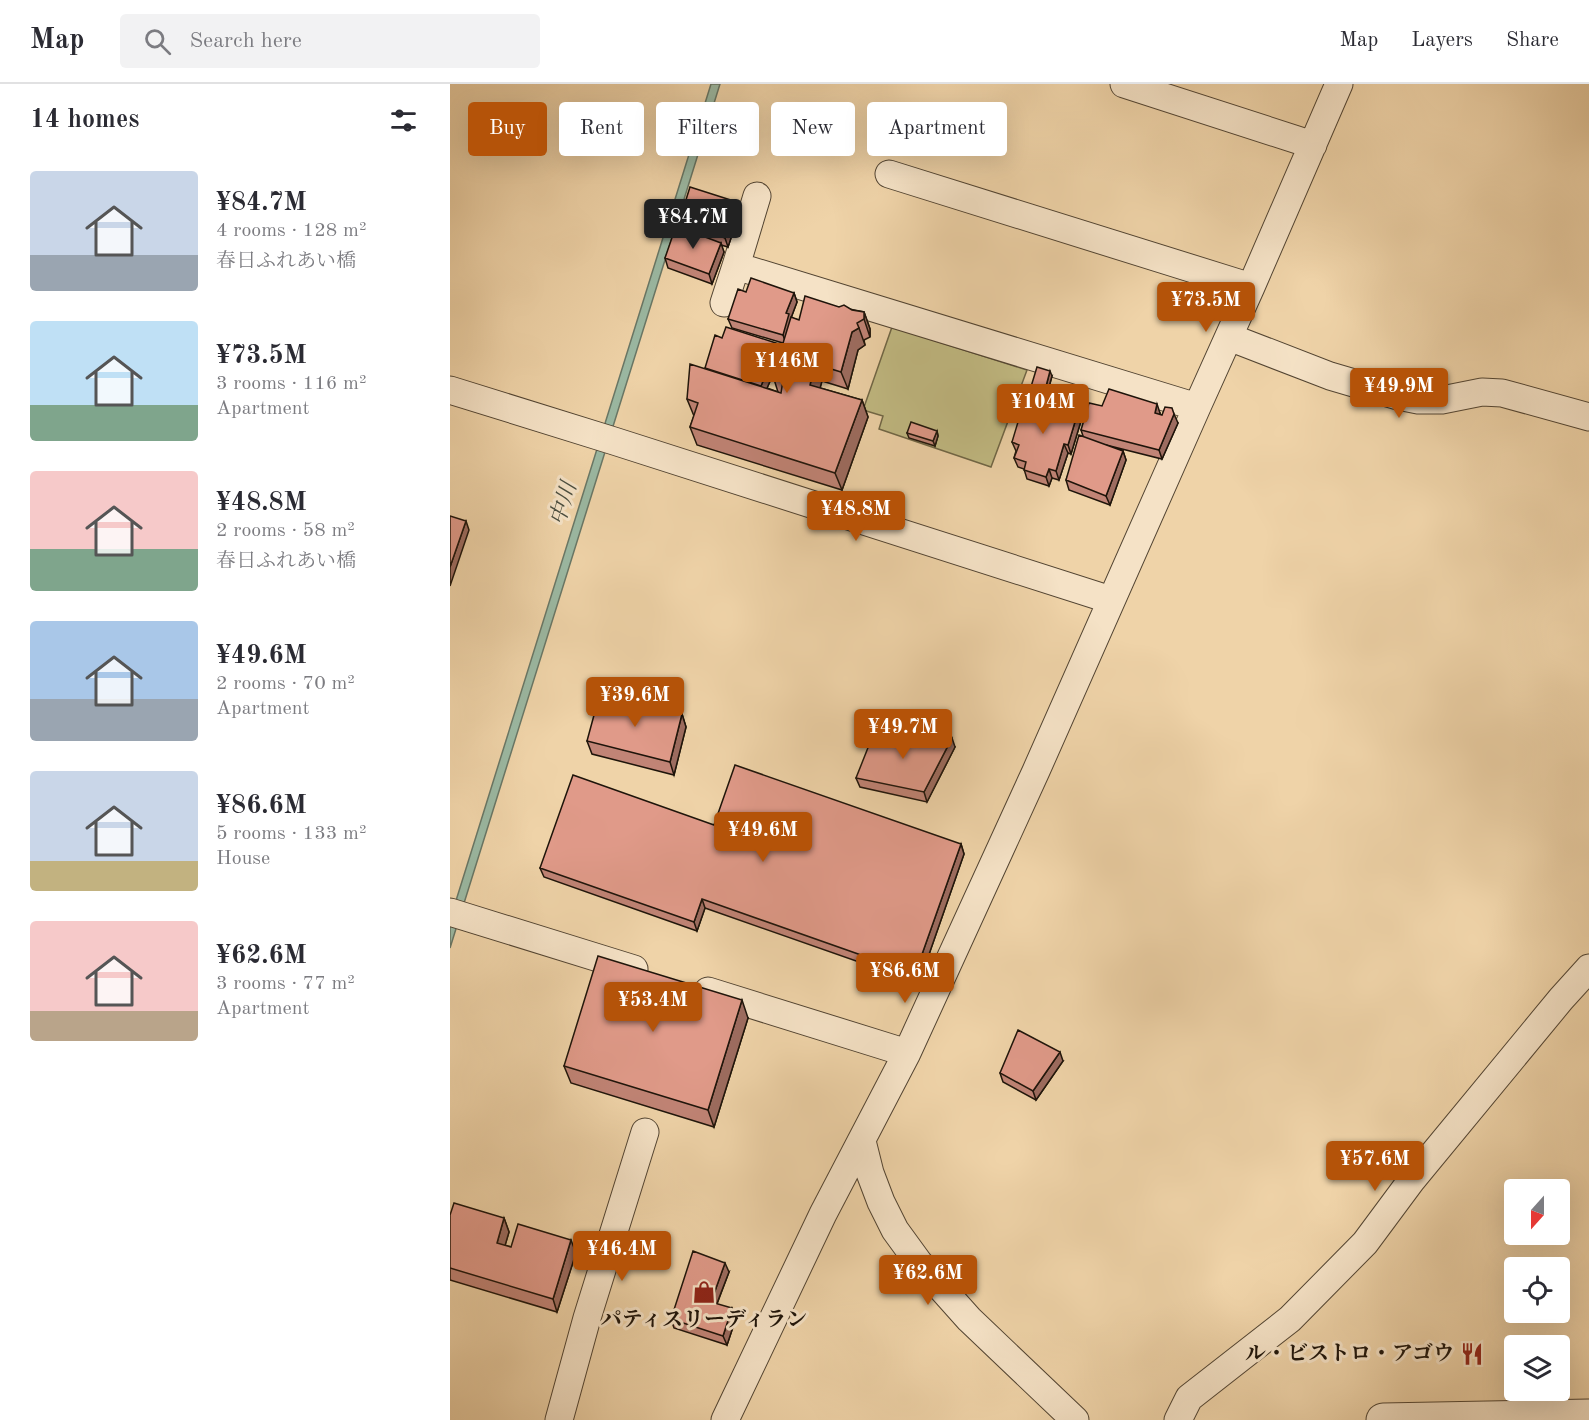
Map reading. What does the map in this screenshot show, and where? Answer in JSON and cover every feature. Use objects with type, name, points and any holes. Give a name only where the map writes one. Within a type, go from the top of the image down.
[{"type":"street","points":[[1124,84],[1312,145]]},
{"type":"street","points":[[725,1420],[823,1214],[907,1053],[1036,771],[1339,84]]},
{"type":"street","points":[[889,174],[1251,287]]},
{"type":"street","points":[[724,303],[758,196]]},
{"type":"street","points":[[736,266],[1197,407]]},
{"type":"street","points":[[1228,337],[1330,376],[1398,396],[1418,400],[1442,400],[1482,392],[1502,393],[1589,417]]},
{"type":"street","points":[[450,390],[1111,600]]},
{"type":"street","points":[[457,914],[907,1053]]},
{"type":"street","points":[[1178,1420],[1189,1398],[1290,1318],[1365,1243],[1411,1181],[1589,968]]},
{"type":"street","points":[[559,1420],[587,1318],[645,1132]]},
{"type":"street","points":[[862,1141],[870,1173],[881,1202],[895,1230],[920,1263],[969,1319],[1075,1420]]},
{"type":"street","points":[[1383,1420],[1589,1416]]},
{"type":"shaded area","points":[[711,84],[720,84],[714,102],[705,102]]},
{"type":"shaded area","points":[[689,156],[698,156],[450,948],[450,921]]},
{"type":"shaded area","points":[[892,327],[1027,370],[991,467],[879,429],[883,416],[863,410]]},
{"type":"building","points":[[690,187],[737,202],[725,238],[679,222]]},
{"type":"building","points":[[676,226],[721,243],[709,274],[665,258]]},
{"type":"building","points":[[751,278],[794,293],[786,313],[789,314],[783,335],[728,319],[738,289],[746,292]]},
{"type":"building","points":[[805,296],[864,312],[864,319],[857,323],[859,328],[852,332],[841,372],[815,364],[810,385],[862,400],[835,473],[690,427],[698,403],[687,399],[690,364],[781,393],[783,380],[773,376],[791,317],[799,320]]},
{"type":"building","points":[[726,327],[779,344],[761,386],[705,368],[715,335],[722,338]]},
{"type":"building","points":[[1037,367],[1050,371],[1044,394],[1030,390]]},
{"type":"building","points":[[1109,389],[1157,404],[1155,413],[1162,415],[1165,407],[1172,408],[1174,414],[1159,450],[1081,430],[1089,403],[1102,406]]},
{"type":"building","points":[[1035,398],[1078,412],[1068,445],[1064,444],[1056,471],[1049,469],[1046,477],[1024,470],[1026,462],[1014,458],[1019,445],[1012,442],[1024,402],[1032,404]]},
{"type":"building","points":[[911,422],[937,431],[933,441],[907,433]]},
{"type":"building","points":[[1079,435],[1123,451],[1106,496],[1066,480]]},
{"type":"building","points":[[450,516],[466,521],[450,567]]},
{"type":"building","points":[[600,693],[682,714],[670,762],[587,741]]},
{"type":"building","points":[[875,730],[916,743],[918,731],[952,738],[924,792],[856,778]]},
{"type":"building","points":[[735,765],[961,844],[915,974],[702,899],[694,922],[540,868],[573,775],[714,825]]},
{"type":"building","points":[[598,956],[742,1000],[708,1110],[564,1066]]},
{"type":"building","points":[[1018,1030],[1060,1052],[1033,1091],[1000,1073]]},
{"type":"building","points":[[454,1203],[504,1218],[497,1243],[511,1247],[518,1224],[571,1240],[553,1299],[450,1268],[450,1215]]},
{"type":"building","name":"パティスリーディラン","points":[[693,1251],[725,1263],[711,1302],[732,1308],[723,1336],[671,1319]]},
{"type":"place","name":"パティスリーディラン","points":[[704,1292]]},
{"type":"place","name":"ル・ビストロ・アゴウ","points":[[1472,1354]]},
{"type":"water label","name":"中川","points":[[564,504]]}]
